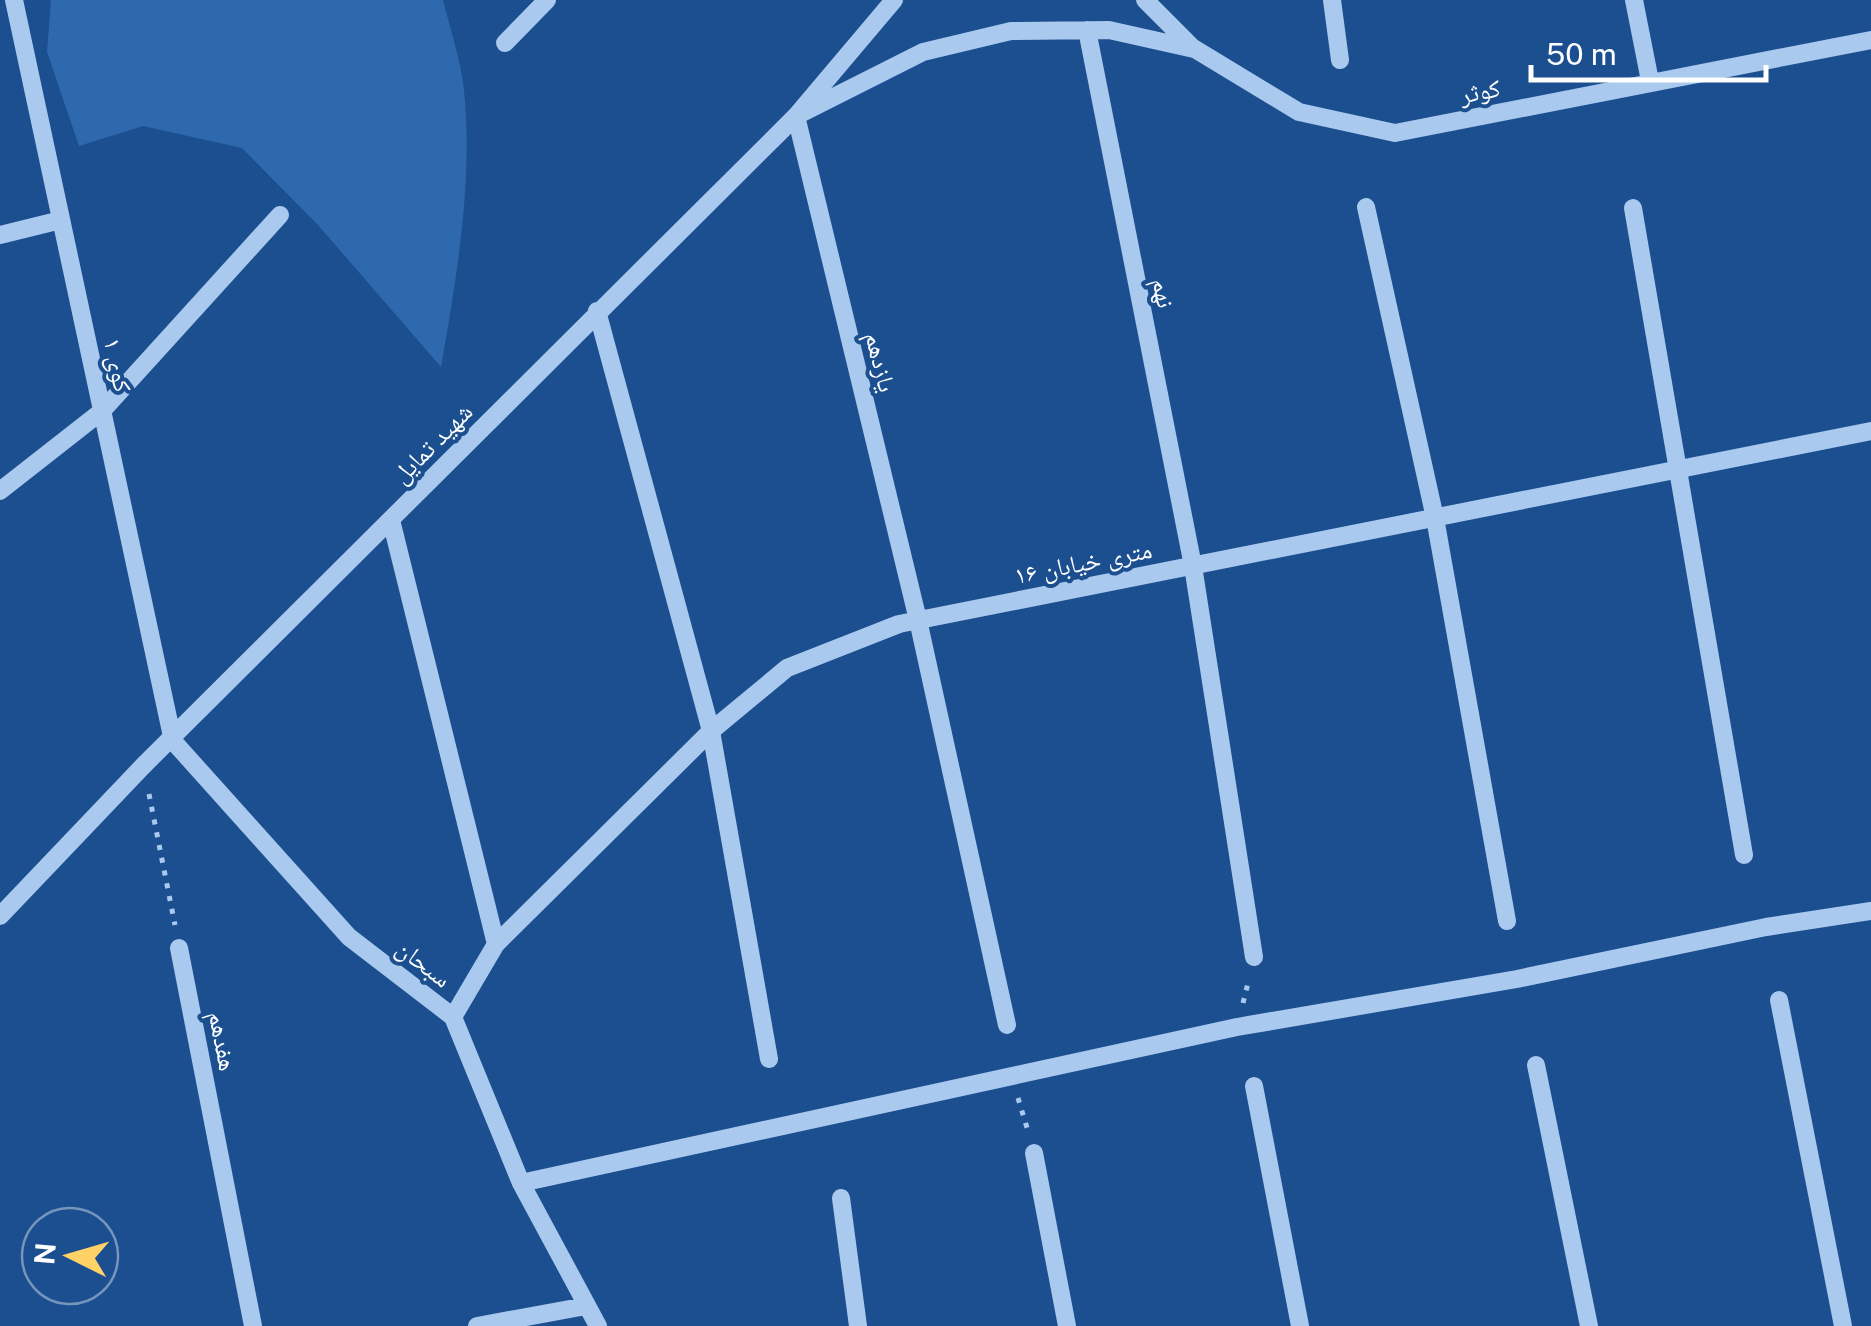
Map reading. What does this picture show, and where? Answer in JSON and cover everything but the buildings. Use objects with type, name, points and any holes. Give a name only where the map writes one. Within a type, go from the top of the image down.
[{"type":"street","name":"کوی ۱","points":[[14,0],[172,741]]},
{"type":"street","points":[[505,42],[547,0]]},
{"type":"street","name":"شهید تمایل","points":[[0,916],[143,766],[796,116],[894,0]]},
{"type":"street","name":"کوثر","points":[[1129,0],[1194,49],[1299,112],[1395,133],[1871,40]]},
{"type":"street","points":[[1145,0],[1194,49]]},
{"type":"street","points":[[1332,0],[1340,60]]},
{"type":"street","points":[[1634,0],[1650,81]]},
{"type":"street","name":"نهم","points":[[1087,30],[1193,566],[1254,957]]},
{"type":"street","points":[[796,116],[923,52],[1011,31],[1109,30],[1194,49]]},
{"type":"street","name":"یازدهم","points":[[796,116],[918,620],[1007,1026]]},
{"type":"street","points":[[1366,207],[1435,518],[1507,921]]},
{"type":"street","points":[[1633,208],[1744,854]]},
{"type":"street","points":[[0,491],[102,411],[280,216]]},
{"type":"street","points":[[0,235],[61,220]]},
{"type":"street","points":[[596,311],[710,730],[769,1059]]},
{"type":"street","name":"۱۶ متری خیابان","points":[[454,1017],[496,944],[710,730],[787,668],[918,620],[1871,431]]},
{"type":"street","points":[[391,520],[496,944]]},
{"type":"street","name":"سبحان","points":[[172,741],[349,937],[454,1017],[521,1184],[598,1326]]},
{"type":"street","points":[[521,1184],[1237,1027],[1871,911]]},
{"type":"street","name":"هفدهم","points":[[179,948],[253,1326]]},
{"type":"street","points":[[1779,1000],[1843,1326]]},
{"type":"street","points":[[1536,1065],[1589,1326]]},
{"type":"street","points":[[1254,1086],[1300,1326]]},
{"type":"street","points":[[1034,1153],[1067,1326]]},
{"type":"street","points":[[841,1198],[858,1326]]},
{"type":"street","points":[[477,1326],[586,1306]]},
{"type":"path","points":[[143,766],[179,948]]},
{"type":"path","points":[[1237,1027],[1254,957]]},
{"type":"path","points":[[1012,1076],[1034,1153]]},
{"type":"shaded area","points":[[51,0],[443,0],[463,79],[466,160],[458,264],[441,367],[318,225],[242,148],[143,126],[79,146],[47,52]]}]
